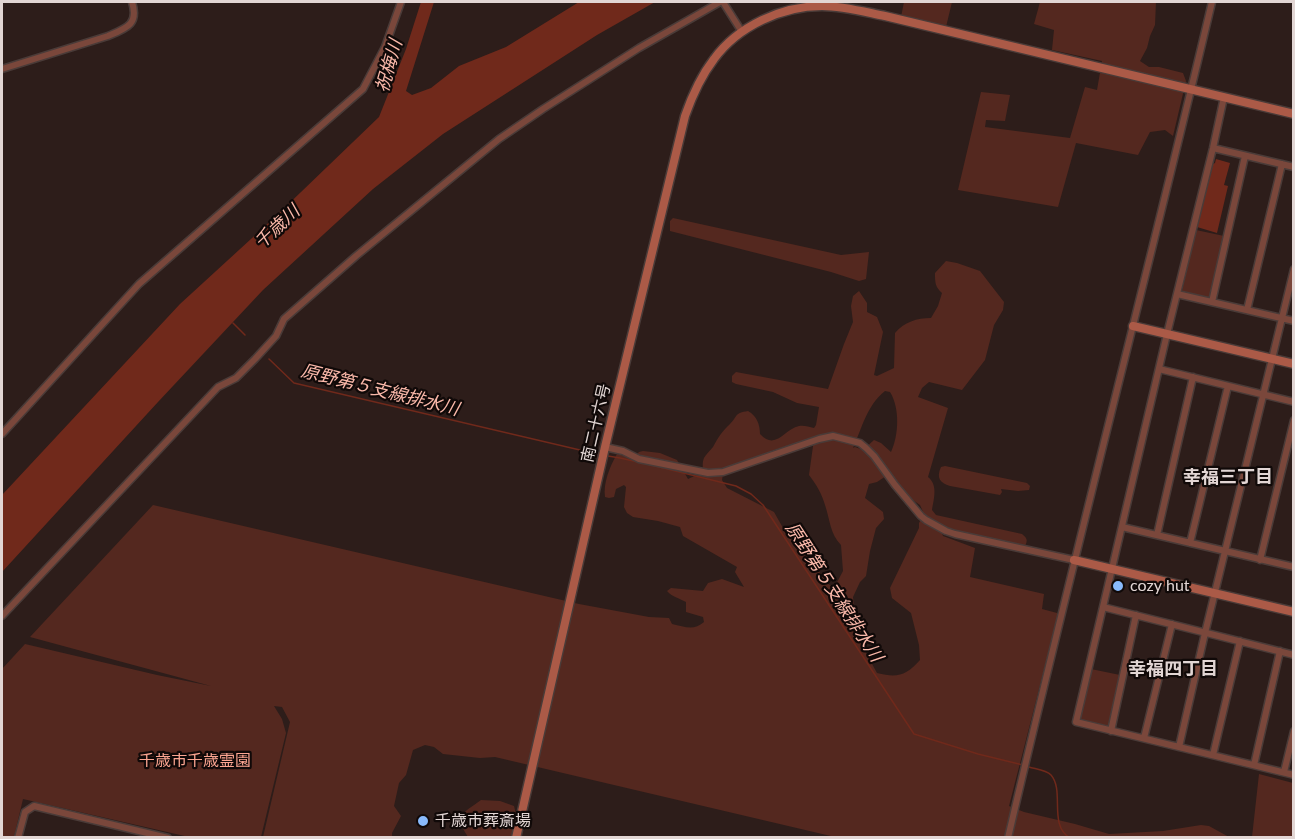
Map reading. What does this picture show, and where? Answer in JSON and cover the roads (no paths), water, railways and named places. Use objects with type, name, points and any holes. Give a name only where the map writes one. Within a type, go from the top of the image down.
[{"type":"street","points":[[2,69],[124,29],[129,26],[135,12],[132,2]]},
{"type":"street","points":[[2,434],[139,284],[363,89],[385,47],[401,2]]},
{"type":"street","points":[[2,616],[218,387],[236,378],[255,359],[276,336],[284,319],[356,255],[499,139],[639,48],[722,2],[742,32]]},
{"type":"street","points":[[1008,837],[1212,2]]},
{"type":"street","name":"南二十六号","points":[[516,837],[605,447],[685,116],[700,79],[727,44],[757,23],[783,12],[807,6],[839,7],[1293,114]]},
{"type":"street","points":[[1224,97],[1076,722],[1293,775]]},
{"type":"street","points":[[1213,148],[1293,167]]},
{"type":"street","points":[[1212,302],[1245,156]]},
{"type":"street","points":[[1247,310],[1282,164]]},
{"type":"street","points":[[1179,747],[1293,269]]},
{"type":"street","points":[[1177,294],[1293,321]]},
{"type":"street","points":[[1133,326],[1293,364]]},
{"type":"street","points":[[1159,369],[1293,402]]},
{"type":"street","points":[[1157,535],[1193,378]]},
{"type":"street","points":[[1190,543],[1228,386]]},
{"type":"street","points":[[1260,560],[1293,420]]},
{"type":"street","points":[[605,447],[622,451],[639,459],[708,473],[723,472],[819,439],[833,436],[848,439],[860,443],[874,456],[921,516],[946,531],[1293,612]]},
{"type":"street","points":[[1122,527],[1293,567]]},
{"type":"street","points":[[1103,607],[1293,655]]},
{"type":"street","points":[[1111,730],[1136,615]]},
{"type":"street","points":[[1144,738],[1172,624]]},
{"type":"street","points":[[1213,755],[1240,641]]},
{"type":"street","points":[[1254,765],[1280,651]]},
{"type":"street","points":[[1284,772],[1293,731]]},
{"type":"street","points":[[18,837],[25,812],[34,806],[168,837]]},
{"type":"water","name":"千歳川","points":[[421,2],[434,2],[406,91],[412,95],[431,88],[459,66],[506,47],[579,2],[655,2],[597,35],[443,134],[373,189],[263,290],[2,572],[2,495],[180,304],[379,117],[406,49]]},
{"type":"water","points":[[1216,159],[1230,163],[1224,185],[1228,186],[1217,233],[1197,227]]},
{"type":"waterway","name":"原野第５支線排水川","points":[[233,323],[245,335]]},
{"type":"waterway","name":"原野第５支線排水川","points":[[269,359],[294,383],[597,454]]},
{"type":"waterway","name":"原野第５支線排水川","points":[[608,456],[638,462]]},
{"type":"waterway","name":"原野第５支線排水川","points":[[643,463],[736,486],[751,494],[763,505],[914,734],[1023,765]]},
{"type":"waterway","name":"原野第５支線排水川","points":[[1029,767],[1051,775],[1057,790],[1060,825],[1063,832],[1070,838]]},
{"type":"place","name":"cozy hut","points":[[1118,586]]},
{"type":"place","name":"千歳市葬斎場","points":[[423,821]]},
{"type":"district","name":"幸福三丁目","points":[[1228,477]]},
{"type":"district","name":"幸福四丁目","points":[[1173,669]]},
{"type":"water label","name":"祝梅川","points":[[389,66]]},
{"type":"park label","name":"千歳市千歳霊園","points":[[195,761]]}]
